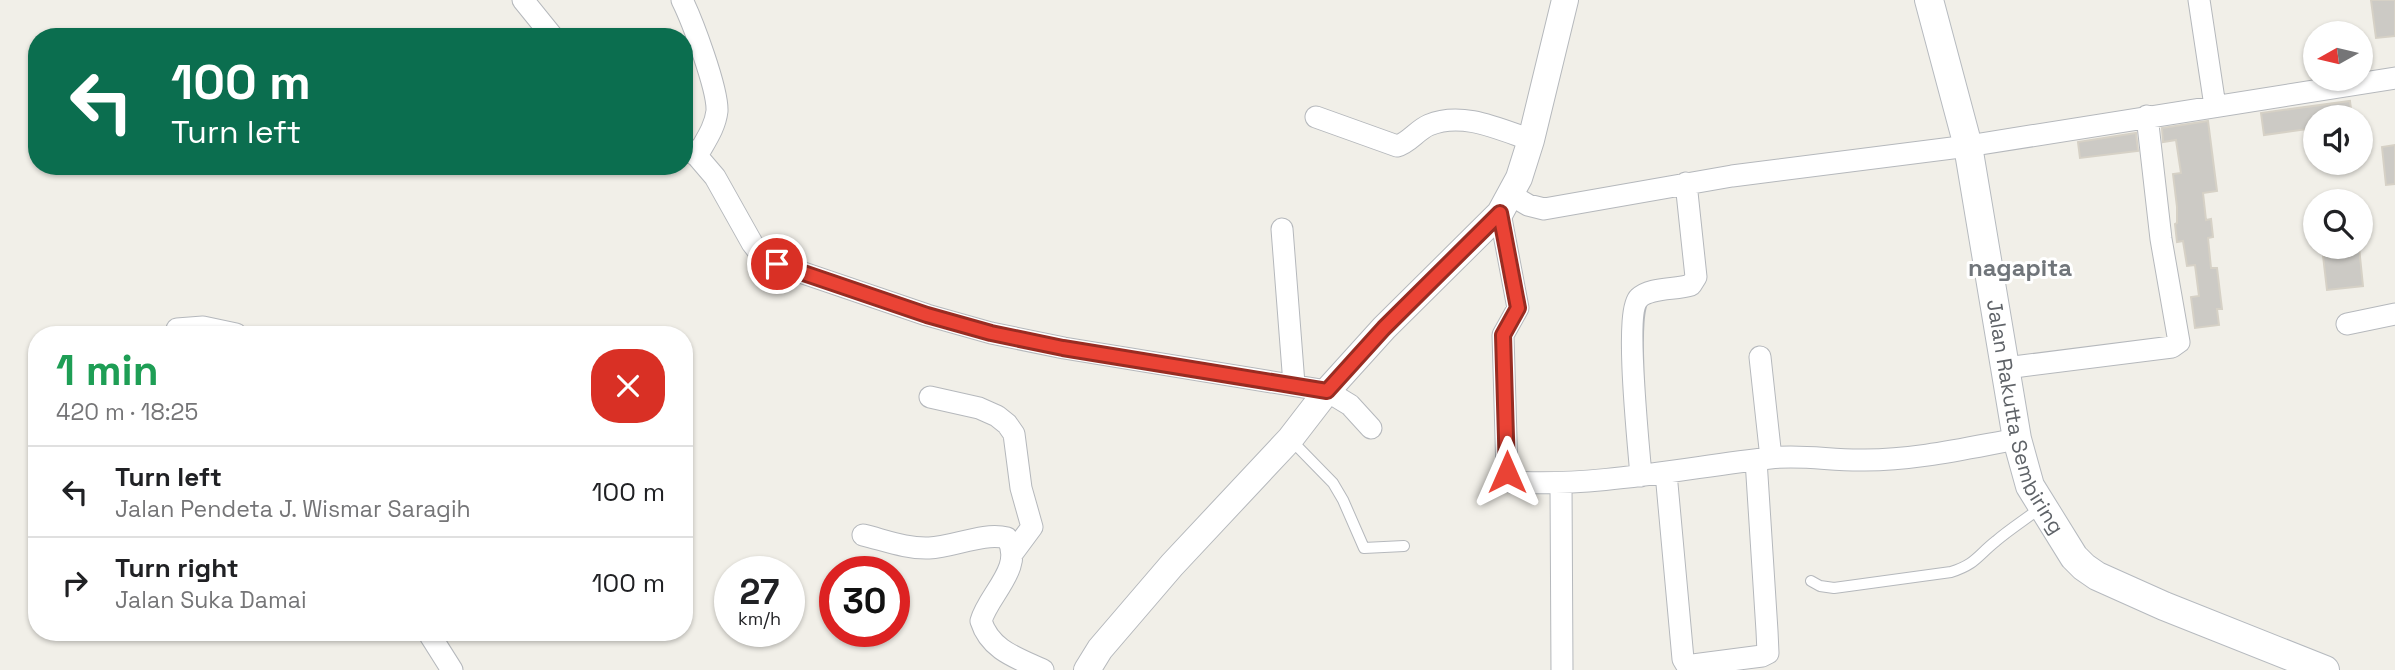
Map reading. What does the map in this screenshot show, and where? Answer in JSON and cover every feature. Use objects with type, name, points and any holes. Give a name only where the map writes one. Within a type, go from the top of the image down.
[{"type":"main road","name":"Jalan Rakutta Sembiring","points":[[1929,0],[1968,146],[2017,439],[2030,486],[2074,557],[2097,576],[2164,606],[2325,670]]},
{"type":"street","points":[[523,0],[546,28]]},
{"type":"street","points":[[682,0],[692,28]]},
{"type":"street","points":[[1087,670],[1100,649],[1172,565],[1290,439],[1327,391],[1384,328],[1506,204],[1519,178],[1531,140],[1565,0]]},
{"type":"street","points":[[2199,0],[2215,106]]},
{"type":"street","points":[[693,31],[712,85],[717,109],[712,130],[693,148]]},
{"type":"street","points":[[1506,204],[1544,209],[1686,183],[1968,146],[2395,78]]},
{"type":"street","points":[[2006,368],[2172,347],[2179,342],[2161,239],[2147,116]]},
{"type":"street","points":[[1316,117],[1397,146],[1433,123],[1456,121],[1478,121],[1531,140]]},
{"type":"street","points":[[693,154],[715,177],[752,243],[762,256],[777,264],[927,315],[991,333],[1063,348],[1327,391],[1350,405],[1371,428]]},
{"type":"street","points":[[1641,476],[1632,333],[1634,305],[1637,299],[1646,293],[1691,285],[1696,277],[1686,183]]},
{"type":"street","points":[[1506,204],[1518,308],[1503,335],[1508,478],[1511,482],[1562,484],[1764,459],[1817,456],[1863,461],[1909,457],[2017,439]]},
{"type":"street","points":[[1282,229],[1294,384]]},
{"type":"street","points":[[2347,324],[2395,314]]},
{"type":"street","points":[[1666,473],[1683,659],[1686,664],[1693,665],[1768,653],[1760,357]]},
{"type":"street","points":[[930,397],[979,408],[998,416],[1014,434],[1021,488],[1032,527],[1012,554]]},
{"type":"street","points":[[1562,484],[1562,670]]},
{"type":"street","points":[[863,535],[929,548],[997,536],[1007,538],[1011,545],[1011,566],[984,611],[981,621],[990,641],[1007,653],[1043,670]]},
{"type":"street","points":[[434,641],[452,670]]},
{"type":"lane","points":[[1290,439],[1333,483],[1364,548],[1404,546]]},
{"type":"lane","points":[[1811,581],[1820,586],[1834,588],[1951,572],[1980,558],[1993,543],[2043,506]]},
{"type":"building","points":[[2371,0],[2395,0],[2395,36],[2376,38]]},
{"type":"building","points":[[2350,101],[2350,105],[2320,105]]},
{"type":"building","points":[[2303,107],[2303,130],[2264,135],[2261,113]]},
{"type":"building","points":[[2208,121],[2217,191],[2203,193],[2206,220],[2211,219],[2213,237],[2208,238],[2211,268],[2217,268],[2222,309],[2217,309],[2219,325],[2195,328],[2191,297],[2199,296],[2195,265],[2187,266],[2183,241],[2177,242],[2175,224],[2177,207],[2173,174],[2181,173],[2176,140],[2163,142],[2162,128]]},
{"type":"building","points":[[2136,133],[2138,151],[2080,158],[2078,142]]},
{"type":"building","points":[[2395,145],[2395,184],[2386,185],[2382,147]]},
{"type":"building","points":[[2323,259],[2360,259],[2363,286],[2327,290]]},
{"type":"district","name":"nagapita","points":[[2020,268]]},
{"type":"route","points":[[777,264],[927,315],[991,333],[1063,348],[1327,391],[1384,328],[1500,213],[1518,308],[1503,335],[1507,472]]}]
